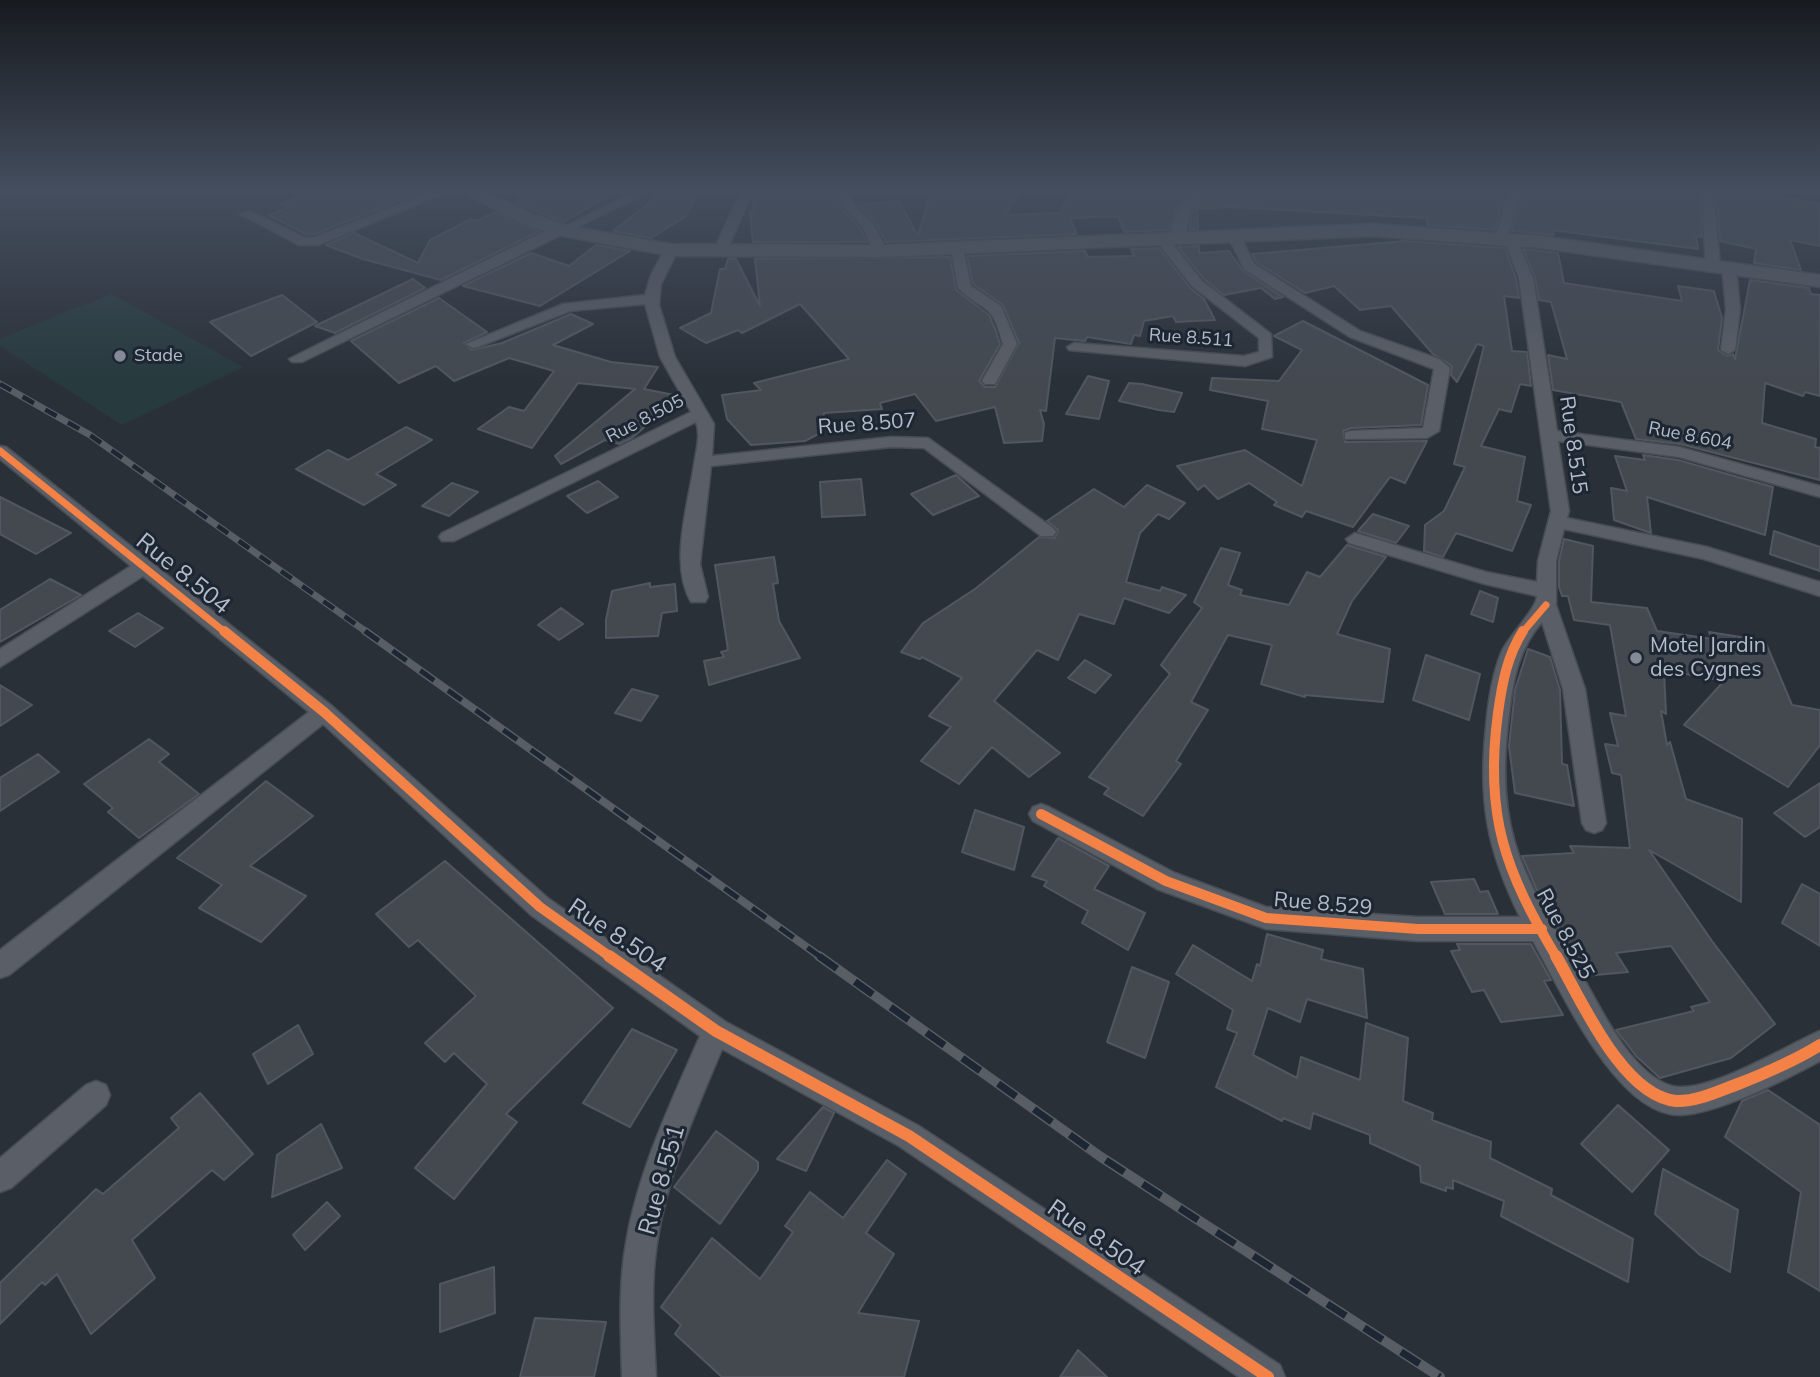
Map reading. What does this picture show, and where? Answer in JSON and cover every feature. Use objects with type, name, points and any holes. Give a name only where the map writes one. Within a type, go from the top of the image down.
[{"type":"main road","points":[[1626,253],[1820,282]]},
{"type":"street","points":[[297,359],[514,253]]},
{"type":"street","points":[[473,344],[568,307],[651,299],[653,285],[669,253]]},
{"type":"street","points":[[958,253],[965,288],[994,302],[1003,318],[1010,344],[990,381]]},
{"type":"street","name":"Rue 8.511","points":[[1074,347],[1245,361],[1268,354],[1266,337],[1194,284],[1178,266],[1174,253]]},
{"type":"street","points":[[1243,253],[1249,266],[1355,334],[1434,362],[1442,368],[1433,428],[1427,433],[1351,436]]},
{"type":"street","name":"Rue 8.515","points":[[1513,253],[1526,278],[1560,511],[1547,561],[1546,598],[1574,688],[1594,823]]},
{"type":"street","points":[[1717,253],[1734,292],[1735,324],[1728,350]]},
{"type":"street","name":"Rue 8.505","points":[[448,537],[699,414],[698,406],[676,374],[660,342],[651,299]]},
{"type":"street","points":[[698,597],[691,564],[692,535],[704,462],[706,424],[699,414]]},
{"type":"street","name":"Rue 8.604","points":[[1548,435],[1679,452],[1737,466],[1820,492]]},
{"type":"street","name":"Rue 8.507","points":[[704,462],[891,442],[928,443],[1047,532]]},
{"type":"street","name":"Rue 8.504","points":[[0,451],[324,712],[540,907],[716,1031],[909,1136],[1268,1377]]},
{"type":"street","points":[[1558,522],[1707,552],[1820,589]]},
{"type":"street","points":[[1355,539],[1546,598]]},
{"type":"street","points":[[0,659],[144,567]]},
{"type":"street","name":"Rue 8.525","points":[[1546,598],[1522,630],[1508,661],[1496,736],[1494,792],[1497,824],[1507,863],[1617,1058],[1645,1087],[1678,1101],[1815,1056]]},
{"type":"street","points":[[0,966],[324,712]]},
{"type":"street","name":"Rue 8.529","points":[[1041,814],[1166,881],[1266,918],[1418,929],[1542,929]]},
{"type":"street","name":"Rue 8.551","points":[[639,1377],[636,1311],[644,1229],[665,1151],[716,1031]]},
{"type":"street","points":[[0,1177],[96,1096]]},
{"type":"green space","name":"Stade","points":[[111,294],[243,367],[122,425],[0,346],[0,339]]},
{"type":"building","points":[[348,253],[397,253],[418,263],[423,253],[494,253],[441,280]]},
{"type":"building","points":[[530,253],[569,266],[585,253],[626,253],[540,306],[463,286]]},
{"type":"building","points":[[1086,253],[1088,257],[1134,256],[1133,253],[1163,253],[1190,288],[1204,299],[1215,320],[1176,322],[1173,316],[1144,321],[1140,336],[1134,335],[1131,344],[1087,337],[1085,341],[1055,338],[1046,411],[1040,410],[1044,424],[1042,441],[1004,443],[995,407],[936,421],[915,394],[880,403],[882,409],[824,413],[822,432],[805,441],[751,445],[727,419],[722,395],[761,390],[754,383],[849,359],[800,304],[742,333],[738,330],[706,343],[680,328],[711,313],[720,269],[725,269],[728,259],[736,259],[760,306],[755,259],[950,257],[956,290],[989,315],[996,331],[1000,344],[979,381],[985,387],[995,387],[1019,343],[1003,305],[973,284],[967,256]]},
{"type":"building","points":[[1183,253],[1231,253],[1243,271],[1283,297],[1275,299],[1261,288],[1224,295],[1204,279]]},
{"type":"building","points":[[1507,253],[1519,298],[1504,296],[1512,351],[1527,352],[1531,386],[1520,384],[1511,412],[1499,409],[1481,446],[1525,457],[1517,501],[1531,505],[1512,551],[1456,533],[1443,557],[1424,551],[1425,525],[1444,511],[1465,467],[1454,464],[1484,346],[1477,344],[1457,382],[1451,375],[1452,366],[1433,354],[1391,306],[1360,310],[1334,286],[1305,293],[1256,262],[1252,254]]},
{"type":"building","points":[[1525,253],[1558,253],[1564,283],[1682,301],[1678,286],[1714,291],[1722,318],[1718,350],[1727,356],[1733,354],[1735,359],[1750,280],[1809,288],[1811,294],[1820,295],[1820,396],[1805,392],[1803,396],[1765,383],[1762,423],[1816,439],[1815,447],[1820,448],[1820,480],[1680,444],[1636,439],[1621,402],[1553,390],[1548,355],[1567,359],[1551,302],[1539,300],[1535,277]]},
{"type":"building","points":[[1755,253],[1795,253],[1801,270],[1754,263]]},
{"type":"building","points":[[413,279],[425,288],[335,333],[315,326]]},
{"type":"building","points":[[282,295],[317,322],[251,356],[210,322]]},
{"type":"building","points":[[439,298],[487,332],[464,343],[472,350],[502,343],[571,314],[593,324],[553,345],[611,362],[658,367],[644,389],[679,396],[660,418],[656,417],[632,438],[619,444],[605,440],[561,464],[555,456],[635,389],[578,383],[532,448],[478,429],[509,407],[524,411],[554,371],[509,358],[454,381],[436,366],[399,383],[351,341]]},
{"type":"building","points":[[1303,321],[1428,385],[1421,425],[1351,428],[1343,431],[1345,442],[1427,441],[1405,483],[1390,477],[1353,527],[1306,511],[1302,517],[1274,505],[1277,502],[1249,483],[1218,499],[1204,485],[1198,490],[1177,466],[1245,450],[1302,486],[1317,440],[1262,429],[1268,401],[1210,390],[1212,378],[1279,381],[1302,350],[1274,336]]},
{"type":"building","points":[[1088,376],[1109,381],[1099,419],[1066,414]]},
{"type":"building","points":[[1129,383],[1182,393],[1174,412],[1159,410],[1119,401]]},
{"type":"building","points":[[406,427],[432,440],[376,474],[396,485],[364,505],[296,469],[328,450],[348,460]]},
{"type":"building","points":[[1643,455],[1678,460],[1773,487],[1765,535],[1647,497],[1651,533],[1614,520],[1611,488],[1627,491],[1615,456],[1645,460]]},
{"type":"building","points":[[956,475],[979,496],[933,515],[911,494]]},
{"type":"building","points":[[861,479],[865,515],[822,517],[820,482]]},
{"type":"building","points":[[598,481],[618,497],[587,513],[567,496]]},
{"type":"building","points":[[452,483],[478,492],[449,516],[422,506]]},
{"type":"building","points":[[1147,485],[1185,503],[1169,519],[1158,514],[1140,533],[1126,582],[1160,591],[1162,587],[1186,595],[1169,613],[1124,598],[1114,624],[1079,614],[1058,660],[1037,650],[994,701],[1060,753],[1029,777],[992,747],[959,784],[921,761],[951,727],[929,716],[962,678],[922,657],[920,659],[901,652],[923,623],[975,589],[1039,537],[1055,538],[1058,530],[1047,521],[1094,489],[1124,507]]},
{"type":"building","points":[[0,497],[71,533],[36,554],[0,534]]},
{"type":"building","points":[[1373,514],[1409,526],[1396,543],[1358,531]]},
{"type":"building","points":[[1774,531],[1820,547],[1820,571],[1770,554]]},
{"type":"building","points":[[1564,539],[1593,546],[1591,602],[1647,608],[1657,631],[1712,639],[1709,632],[1765,641],[1792,705],[1820,710],[1820,745],[1788,787],[1684,725],[1724,681],[1664,670],[1666,714],[1661,711],[1667,745],[1670,742],[1686,799],[1742,819],[1741,902],[1649,850],[1712,941],[1775,1024],[1731,1058],[1660,1078],[1636,1056],[1616,1030],[1694,1011],[1691,1007],[1710,1002],[1671,946],[1616,953],[1628,972],[1585,976],[1536,888],[1522,856],[1574,853],[1570,846],[1630,848],[1621,775],[1612,773],[1605,744],[1618,746],[1610,713],[1626,716],[1610,625],[1574,620],[1568,596],[1562,596],[1559,587],[1559,561]]},
{"type":"building","points":[[1347,545],[1386,557],[1352,601],[1337,634],[1390,649],[1383,702],[1305,697],[1261,684],[1272,645],[1228,635],[1191,702],[1208,710],[1176,761],[1181,764],[1143,816],[1104,794],[1109,788],[1089,777],[1170,674],[1161,665],[1202,608],[1194,602],[1221,548],[1240,553],[1228,585],[1242,590],[1240,595],[1289,605],[1307,572],[1320,577]]},
{"type":"building","points":[[774,557],[778,583],[773,584],[779,621],[800,658],[709,685],[704,661],[724,657],[721,652],[728,650],[715,565]]},
{"type":"building","points":[[50,579],[81,595],[0,642],[0,610]]},
{"type":"building","points":[[650,583],[650,587],[675,584],[677,611],[662,613],[658,636],[606,638],[606,620],[612,591]]},
{"type":"building","points":[[1480,591],[1498,598],[1493,622],[1471,614]]},
{"type":"building","points":[[561,608],[583,624],[559,640],[538,625]]},
{"type":"building","points":[[138,613],[163,628],[135,647],[109,631]]},
{"type":"building","points":[[1528,649],[1550,657],[1560,690],[1562,764],[1567,765],[1574,806],[1515,793],[1509,746],[1515,690]]},
{"type":"building","points":[[1426,655],[1480,674],[1469,720],[1413,700]]},
{"type":"building","points":[[1085,660],[1111,675],[1095,693],[1068,678]]},
{"type":"building","points":[[0,685],[32,705],[0,726]]},
{"type":"building","points":[[632,689],[658,696],[641,721],[615,713]]},
{"type":"building","points":[[149,739],[169,754],[159,762],[199,794],[139,838],[108,812],[113,808],[84,784]]},
{"type":"building","points":[[38,754],[59,772],[0,811],[0,778]]},
{"type":"building","points":[[266,781],[313,816],[250,866],[306,896],[261,942],[199,908],[222,885],[177,858]]},
{"type":"building","points":[[1820,783],[1820,827],[1805,837],[1774,813]]},
{"type":"building","points":[[975,810],[1024,827],[1014,870],[962,852]]},
{"type":"building","points":[[1058,838],[1109,866],[1094,889],[1145,913],[1128,950],[1082,923],[1088,911],[1044,886],[1047,881],[1032,876]]},
{"type":"building","points":[[445,861],[613,1008],[506,1114],[517,1122],[454,1199],[415,1168],[487,1084],[454,1053],[445,1062],[425,1043],[476,996],[418,940],[409,947],[376,914]]},
{"type":"building","points":[[1474,879],[1480,892],[1488,891],[1498,914],[1445,914],[1431,882]]},
{"type":"building","points":[[1802,884],[1820,894],[1820,946],[1782,923]]},
{"type":"building","points":[[1267,934],[1323,950],[1321,959],[1363,969],[1367,1018],[1307,999],[1300,1022],[1268,1008],[1253,1055],[1297,1078],[1301,1057],[1360,1080],[1366,1023],[1408,1038],[1403,1101],[1433,1113],[1432,1120],[1491,1142],[1490,1158],[1552,1189],[1551,1195],[1633,1239],[1628,1282],[1501,1216],[1504,1201],[1453,1180],[1453,1189],[1446,1187],[1446,1191],[1421,1182],[1420,1166],[1370,1143],[1370,1135],[1313,1113],[1310,1129],[1283,1118],[1282,1121],[1216,1087],[1237,1033],[1227,1029],[1233,1010],[1176,974],[1193,945],[1252,981],[1257,964],[1260,966]]},
{"type":"building","points":[[1457,944],[1531,944],[1551,980],[1544,981],[1563,1015],[1501,1022],[1484,990],[1472,992],[1451,951],[1460,950]]},
{"type":"building","points":[[1132,967],[1169,982],[1145,1058],[1107,1042]]},
{"type":"building","points":[[298,1025],[313,1054],[268,1084],[253,1054]]},
{"type":"building","points":[[632,1029],[677,1050],[630,1127],[583,1103]]},
{"type":"building","points":[[1768,1090],[1820,1125],[1820,1291],[1788,1272],[1801,1192],[1725,1137],[1742,1101]]},
{"type":"building","points":[[200,1093],[253,1154],[224,1180],[212,1170],[132,1240],[155,1278],[91,1334],[57,1274],[45,1285],[42,1282],[0,1324],[0,1283],[96,1189],[103,1194],[179,1128],[171,1118]]},
{"type":"building","points":[[1618,1105],[1669,1150],[1632,1192],[1581,1144]]},
{"type":"building","points":[[823,1107],[834,1113],[806,1171],[777,1159]]},
{"type":"building","points":[[321,1124],[342,1168],[272,1197],[277,1155]]},
{"type":"building","points":[[716,1131],[758,1162],[758,1170],[720,1224],[674,1187]]},
{"type":"building","points":[[887,1160],[906,1174],[866,1233],[894,1254],[858,1313],[919,1321],[904,1377],[722,1377],[675,1334],[681,1325],[661,1307],[712,1238],[760,1279],[793,1232],[785,1226],[810,1192],[843,1218]]},
{"type":"building","points":[[1663,1169],[1738,1210],[1730,1272],[1700,1255],[1655,1214]]},
{"type":"building","points":[[327,1202],[340,1216],[305,1250],[293,1235]]},
{"type":"building","points":[[494,1267],[495,1313],[440,1332],[440,1284]]},
{"type":"building","points":[[535,1318],[606,1322],[594,1377],[520,1377]]},
{"type":"building","points":[[1078,1350],[1107,1377],[1060,1377]]},
{"type":"railway","points":[[0,384],[90,435],[368,633]]},
{"type":"railway","points":[[365,631],[822,958]]},
{"type":"railway","points":[[819,956],[1101,1157],[1440,1377]]},
{"type":"cycle path","points":[[0,451],[324,712],[540,907],[716,1031],[909,1136],[1268,1377]]},
{"type":"cycle path","points":[[1546,605],[1518,638],[1504,679],[1495,743],[1497,825],[1502,847],[1519,890],[1601,1035],[1612,1052],[1637,1079],[1661,1096],[1678,1101],[1707,1095],[1750,1079],[1820,1045]]},
{"type":"cycle path","points":[[1041,814],[1166,881],[1266,918],[1418,929],[1542,929]]},
{"type":"place","name":"Stade","points":[[120,356]]},
{"type":"place","name":"Motel Jardin des Cygnes","points":[[1636,658]]}]
